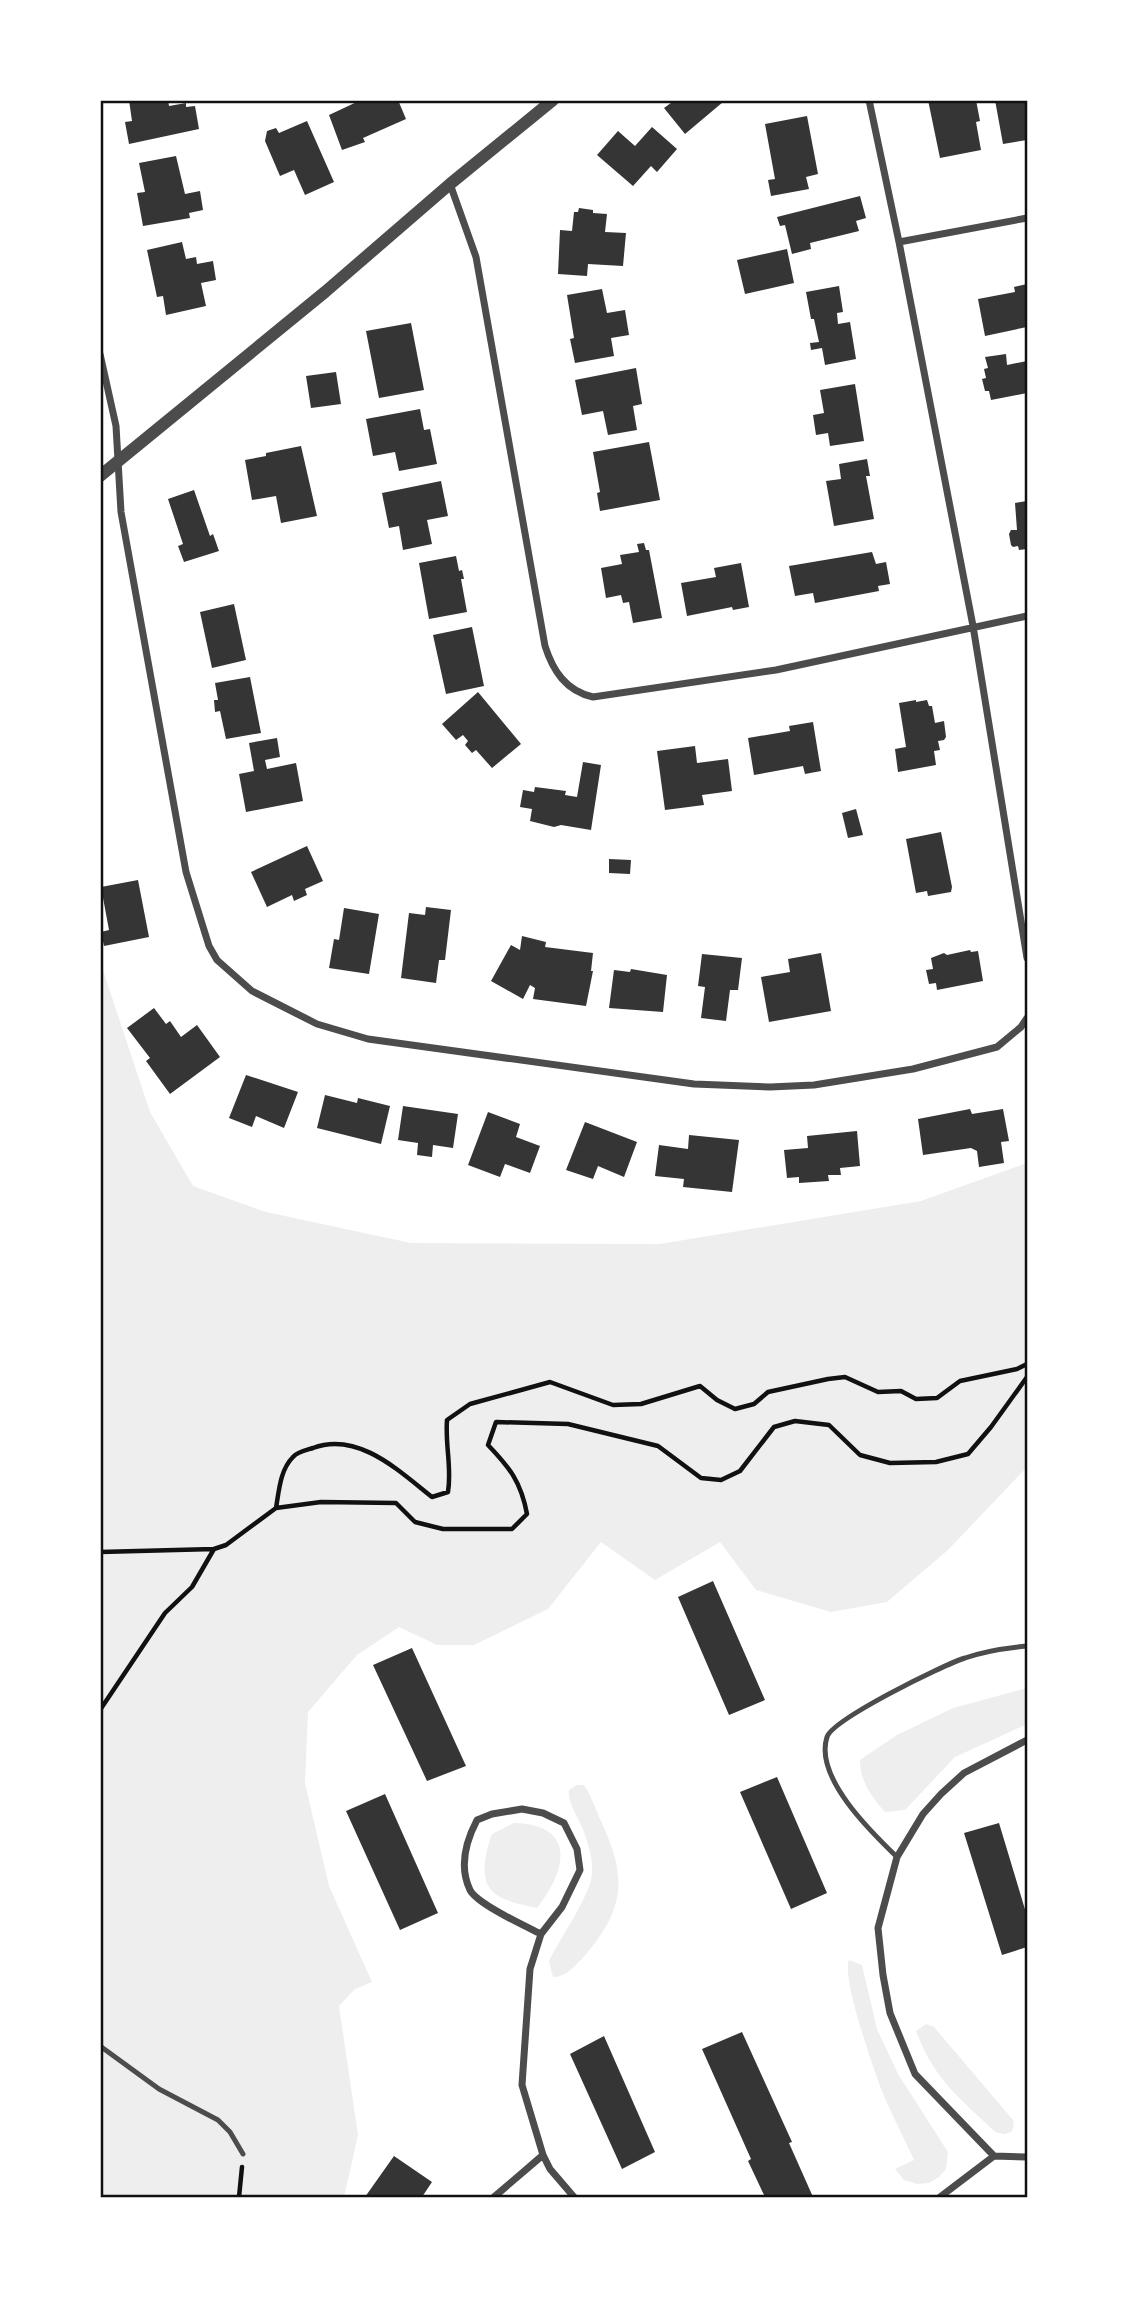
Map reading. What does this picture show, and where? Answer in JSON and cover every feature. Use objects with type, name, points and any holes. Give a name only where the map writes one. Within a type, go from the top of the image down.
[{"type":"street","points":[[100,476],[325,292],[553,100]]},
{"type":"street","points":[[869,100],[973,626],[1027,958]]},
{"type":"street","points":[[450,184],[476,257],[545,646],[551,665],[568,687],[593,698],[776,670],[1027,616]]},
{"type":"street","points":[[899,242],[1027,218]]},
{"type":"street","points":[[100,354],[116,426],[121,512],[186,872],[209,946],[217,960],[252,991],[317,1024],[368,1039],[694,1083],[770,1087],[814,1085],[901,1071],[997,1047],[1021,1027],[1027,1018]]},
{"type":"street","points":[[994,2157],[915,2074],[890,2013],[878,1928],[897,1857],[923,1814],[964,1773],[1027,1740]]},
{"type":"street","points":[[541,1934],[488,1906],[471,1891],[464,1861],[469,1836],[477,1820],[522,1808],[543,1813],[564,1823],[577,1849],[580,1870],[562,1907],[541,1934],[530,1969],[522,2085],[543,2155],[550,2169],[574,2197]]},
{"type":"street","points":[[494,2197],[543,2155]]},
{"type":"street","points":[[940,2197],[994,2157],[1027,2157]]},
{"type":"lane","points":[[897,1857],[856,1813],[830,1772],[825,1754],[826,1738],[830,1731],[860,1709],[962,1659],[997,1648],[1027,1646]]},
{"type":"lane","points":[[100,2046],[159,2089],[218,2120],[230,2132],[243,2154]]},
{"type":"path","points":[[276,1508],[282,1474],[294,1455],[323,1444],[357,1447],[397,1468],[432,1497],[448,1492],[451,1474],[445,1442],[447,1420],[470,1404],[550,1382],[613,1405],[641,1404],[700,1386],[717,1400],[735,1409],[754,1404],[768,1392],[828,1378],[845,1377],[878,1392],[901,1391],[916,1399],[937,1398],[960,1381],[1017,1369],[1027,1364]]},
{"type":"path","points":[[100,1552],[214,1549],[226,1545],[276,1508],[321,1502],[396,1503],[415,1522],[443,1529],[513,1529],[527,1514],[523,1492],[507,1465],[488,1445],[496,1422],[568,1424],[657,1446],[701,1478],[721,1479],[740,1471],[774,1427],[795,1421],[829,1425],[860,1455],[890,1463],[936,1462],[968,1454],[992,1427],[1027,1377]]},
{"type":"path","points":[[100,1710],[165,1614],[192,1587],[214,1549]]},
{"type":"path","points":[[239,2197],[243,2154]]},
{"type":"shaded area","points":[[100,961],[150,1112],[193,1186],[266,1212],[411,1243],[660,1244],[921,1201],[1027,1163],[1027,1467],[948,1550],[887,1602],[831,1612],[756,1590],[720,1542],[655,1580],[601,1542],[548,1609],[474,1645],[437,1645],[399,1627],[357,1655],[308,1712],[305,1783],[329,1886],[372,1982],[355,1989],[339,2006],[358,2135],[344,2197],[100,2197]]},
{"type":"shaded area","points":[[1027,1688],[1027,1724],[955,1757],[905,1810],[885,1812],[875,1800],[864,1781],[860,1760],[897,1735],[953,1708]]},
{"type":"shaded area","points":[[577,1785],[584,1785],[609,1839],[615,1856],[618,1889],[610,1920],[600,1936],[572,1969],[553,1977],[549,1961],[591,1882],[588,1844],[569,1796],[569,1790]]},
{"type":"shaded area","points":[[514,1823],[535,1826],[549,1832],[557,1841],[560,1852],[555,1879],[537,1908],[498,1896],[486,1881],[486,1856],[492,1834]]},
{"type":"shaded area","points":[[849,1960],[862,1965],[877,2029],[898,2074],[948,2152],[946,2169],[929,2183],[917,2184],[904,2180],[895,2169],[914,2160],[886,2100],[866,2045],[850,1985]]},
{"type":"shaded area","points":[[926,2024],[934,2027],[1013,2120],[1011,2132],[995,2132],[949,2087],[931,2063],[916,2031]]},
{"type":"building","points":[[129,100],[168,100],[169,106],[186,103],[186,107],[195,106],[199,129],[129,144],[125,122],[132,121]]},
{"type":"building","points":[[361,100],[398,100],[406,119],[363,138],[365,142],[342,150],[329,115]]},
{"type":"building","points":[[675,100],[723,102],[685,134],[664,108]]},
{"type":"building","points":[[928,100],[976,100],[980,121],[976,122],[981,150],[940,158]]},
{"type":"building","points":[[995,100],[1027,100],[1027,140],[1003,144]]},
{"type":"building","points":[[807,116],[818,174],[806,177],[809,189],[771,196],[768,180],[775,179],[765,124]]},
{"type":"building","points":[[307,121],[334,182],[305,195],[294,170],[280,176],[265,141],[267,131],[276,128],[279,133]]},
{"type":"building","points":[[652,127],[677,149],[657,172],[651,166],[633,186],[597,155],[618,131],[635,146]]},
{"type":"building","points":[[176,156],[185,194],[200,191],[203,210],[189,213],[190,218],[143,226],[137,193],[145,192],[139,163]]},
{"type":"building","points":[[860,196],[866,218],[856,221],[859,231],[810,243],[811,249],[792,254],[785,225],[780,226],[777,217]]},
{"type":"building","points":[[579,208],[607,214],[605,232],[626,233],[623,266],[588,264],[587,276],[558,274],[560,230],[572,231],[574,212],[578,212]]},
{"type":"building","points":[[182,242],[186,259],[196,257],[197,264],[213,261],[216,280],[201,283],[206,306],[166,315],[163,296],[157,297],[147,250]]},
{"type":"building","points":[[787,249],[794,283],[745,294],[737,260]]},
{"type":"building","points":[[1027,284],[1027,327],[985,336],[978,299],[1015,292],[1014,287]]},
{"type":"building","points":[[839,286],[843,312],[837,313],[838,324],[850,322],[856,359],[825,365],[822,348],[811,350],[810,343],[819,342],[806,292]]},
{"type":"building","points":[[602,289],[607,313],[625,310],[629,335],[611,338],[614,356],[575,363],[570,339],[574,338],[567,295]]},
{"type":"building","points":[[411,323],[424,390],[379,398],[366,331]]},
{"type":"building","points":[[1006,354],[1007,365],[1027,361],[1027,393],[991,400],[982,379],[986,378],[984,369],[988,368],[985,357]]},
{"type":"building","points":[[636,368],[642,404],[633,406],[637,430],[608,435],[603,411],[582,415],[575,380]]},
{"type":"building","points":[[336,372],[341,404],[311,408],[306,376]]},
{"type":"building","points":[[855,384],[864,441],[830,446],[828,433],[816,435],[813,415],[824,413],[820,390]]},
{"type":"building","points":[[420,409],[424,430],[430,429],[437,464],[399,471],[395,452],[373,456],[366,419]]},
{"type":"building","points":[[649,442],[660,500],[600,511],[597,493],[600,492],[593,452]]},
{"type":"building","points":[[301,446],[317,516],[281,523],[276,496],[252,500],[245,460]]},
{"type":"building","points":[[867,459],[870,476],[866,476],[874,519],[834,526],[826,481],[841,479],[839,464]]},
{"type":"building","points":[[441,481],[448,516],[427,520],[432,544],[403,550],[399,526],[389,528],[382,493]]},
{"type":"building","points":[[194,490],[210,536],[213,534],[219,551],[184,562],[178,546],[183,544],[168,499]]},
{"type":"building","points":[[1027,501],[1027,549],[1019,550],[1018,546],[1011,545],[1009,534],[1011,530],[1017,530],[1015,503]]},
{"type":"building","points":[[644,543],[646,550],[649,550],[662,618],[633,623],[629,602],[623,603],[621,595],[606,598],[601,568],[622,564],[620,555],[639,552],[637,544]]},
{"type":"building","points":[[872,552],[876,564],[886,562],[890,584],[878,586],[879,591],[815,603],[813,593],[795,596],[789,566]]},
{"type":"building","points":[[456,556],[464,579],[461,579],[467,612],[429,619],[419,563]]},
{"type":"building","points":[[741,563],[749,607],[733,610],[732,607],[687,616],[681,583],[716,577],[714,568]]},
{"type":"building","points":[[234,604],[246,660],[212,668],[200,612]]},
{"type":"building","points":[[472,627],[484,686],[446,694],[433,635]]},
{"type":"building","points":[[250,677],[261,733],[226,739],[220,711],[215,712],[214,700],[218,700],[215,683]]},
{"type":"building","points":[[478,692],[521,744],[492,768],[476,750],[472,753],[465,745],[468,741],[463,735],[456,740],[442,724]]},
{"type":"building","points":[[927,700],[929,706],[932,706],[935,723],[944,721],[946,737],[938,741],[940,750],[934,751],[936,765],[898,772],[895,749],[906,747],[899,703]]},
{"type":"building","points":[[813,722],[821,771],[805,774],[803,766],[754,775],[748,738],[790,731],[789,726]]},
{"type":"building","points":[[277,738],[280,757],[265,760],[267,769],[296,763],[303,801],[246,812],[239,774],[254,771],[249,743]]},
{"type":"building","points":[[695,746],[697,763],[728,759],[732,791],[702,795],[704,805],[665,810],[657,751]]},
{"type":"building","points":[[583,762],[601,765],[591,830],[561,825],[554,827],[530,821],[532,809],[520,807],[523,790],[534,792],[535,787],[566,791],[565,795],[577,797]]},
{"type":"building","points":[[856,809],[863,835],[848,838],[842,813]]},
{"type":"building","points":[[941,832],[951,892],[928,896],[927,891],[916,893],[906,839]]},
{"type":"building","points":[[307,846],[323,881],[305,889],[307,895],[294,901],[292,895],[267,907],[251,872]]},
{"type":"building","points":[[609,859],[631,860],[630,874],[609,873]]},
{"type":"building","points":[[138,880],[149,937],[104,946],[101,932],[109,930],[101,887]]},
{"type":"building","points":[[426,907],[451,910],[445,960],[439,960],[436,983],[401,978],[409,913],[425,915]]},
{"type":"building","points":[[344,908],[379,914],[369,974],[329,968],[334,939],[339,940]]},
{"type":"building","points":[[522,936],[546,942],[545,947],[593,953],[593,971],[586,1006],[533,999],[535,988],[530,985],[523,999],[491,981],[511,945],[520,950]]},
{"type":"building","points":[[978,951],[983,981],[937,990],[936,983],[929,984],[926,970],[933,969],[931,958],[944,953],[947,955]]},
{"type":"building","points":[[821,953],[831,1011],[769,1022],[761,977],[790,972],[788,959]]},
{"type":"building","points":[[702,954],[742,958],[738,990],[730,990],[726,1021],[701,1018],[705,987],[698,986]]},
{"type":"building","points":[[631,969],[667,975],[663,1012],[609,1008],[614,970],[630,972]]},
{"type":"building","points":[[154,1008],[166,1024],[170,1021],[181,1037],[197,1025],[220,1057],[170,1094],[146,1061],[150,1058],[127,1028]]},
{"type":"building","points":[[246,1075],[298,1092],[284,1128],[256,1116],[252,1127],[229,1118]]},
{"type":"building","points":[[325,1095],[357,1103],[358,1098],[390,1106],[381,1144],[317,1128]]},
{"type":"building","points":[[403,1106],[458,1114],[453,1148],[433,1145],[432,1157],[417,1155],[418,1143],[398,1140]]},
{"type":"building","points":[[970,1109],[972,1114],[1003,1109],[1009,1141],[1001,1142],[1004,1163],[979,1167],[977,1151],[971,1148],[923,1155],[918,1119]]},
{"type":"building","points":[[488,1112],[520,1124],[516,1137],[540,1146],[530,1173],[505,1164],[500,1177],[468,1165]]},
{"type":"building","points":[[585,1122],[637,1142],[624,1177],[598,1166],[593,1179],[566,1170]]},
{"type":"building","points":[[857,1131],[860,1166],[840,1168],[841,1175],[828,1175],[829,1181],[799,1183],[799,1177],[787,1178],[784,1150],[808,1148],[807,1136]]},
{"type":"building","points":[[689,1135],[739,1140],[732,1192],[683,1187],[684,1179],[655,1176],[659,1145],[688,1149]]},
{"type":"building","points":[[713,1581],[765,1700],[729,1715],[678,1597]]},
{"type":"building","points":[[412,1648],[466,1766],[427,1781],[373,1665]]},
{"type":"building","points":[[777,1777],[827,1893],[791,1909],[740,1792]]},
{"type":"building","points":[[385,1794],[438,1913],[400,1930],[346,1811]]},
{"type":"building","points":[[999,1823],[1027,1916],[1027,1947],[1002,1955],[964,1833]]},
{"type":"building","points":[[742,2032],[792,2142],[789,2143],[813,2197],[765,2197],[748,2161],[751,2159],[702,2049]]},
{"type":"building","points":[[604,2036],[655,2152],[622,2169],[570,2054]]},
{"type":"building","points":[[394,2156],[432,2182],[422,2197],[365,2197]]}]
